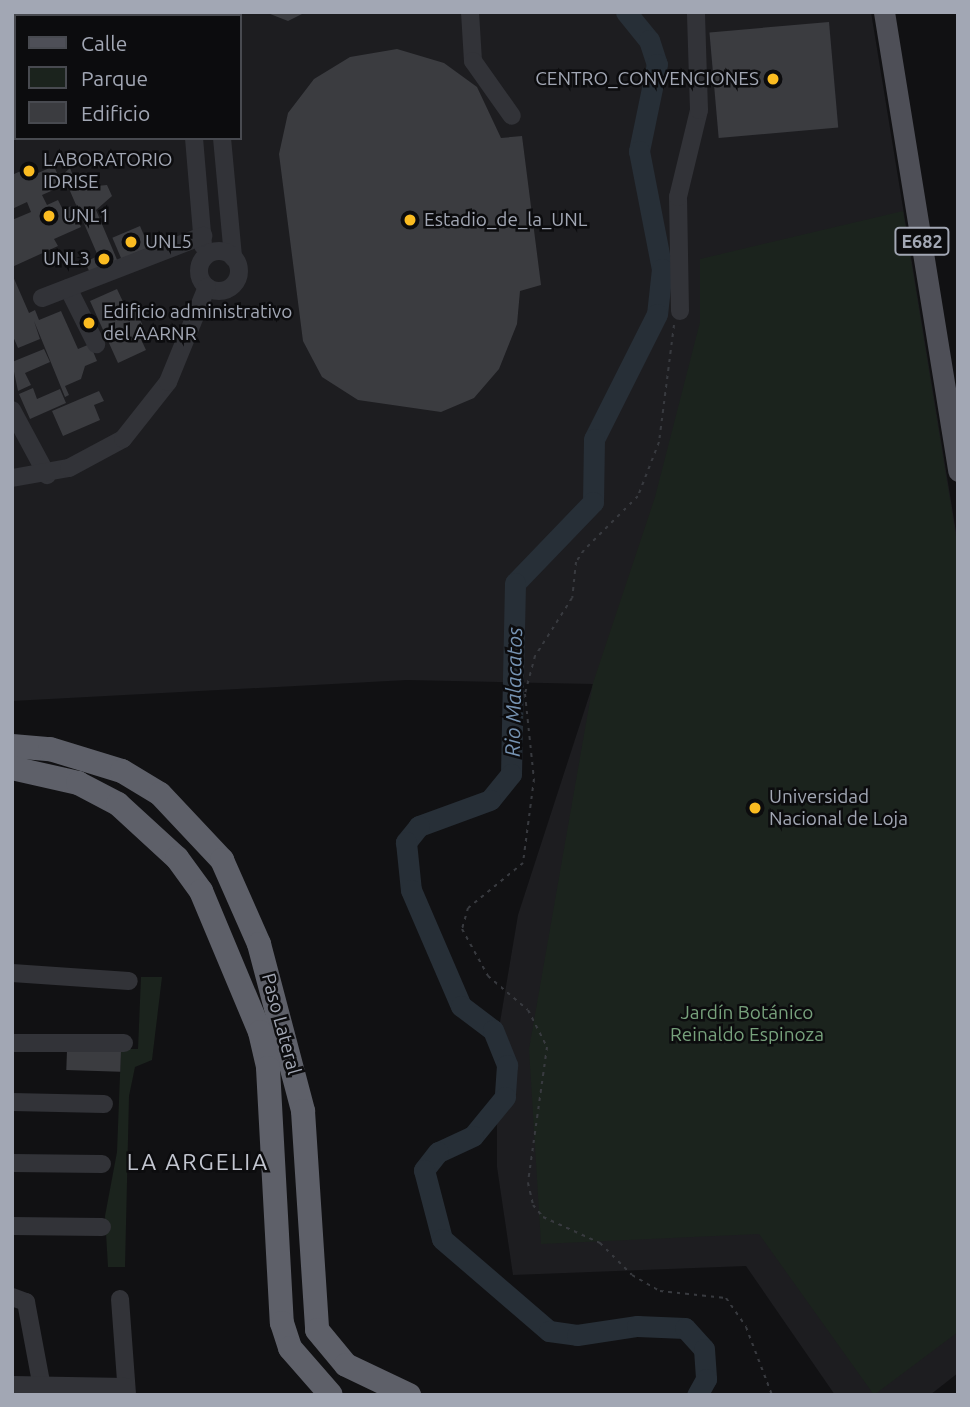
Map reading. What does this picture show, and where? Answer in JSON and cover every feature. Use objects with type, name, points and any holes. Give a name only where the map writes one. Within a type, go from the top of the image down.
[{"type":"highway","name":"Paso Lateral","points":[[12,746],[50,749],[122,771],[159,794],[222,860],[259,944],[303,1111],[317,1331],[346,1365],[409,1395]]},
{"type":"highway","name":"Paso Lateral","points":[[12,768],[78,783],[118,804],[169,850],[201,891],[260,1032],[268,1068],[282,1323],[290,1348],[331,1395]]},
{"type":"main road","name":"E682","points":[[884,12],[958,471]]},
{"type":"street","points":[[470,12],[473,61],[512,116]]},
{"type":"street","points":[[677,315],[678,197],[699,110],[696,12]]},
{"type":"street","points":[[194,140],[204,258],[199,270],[207,287]]},
{"type":"street","points":[[207,287],[220,290],[236,281],[222,140]]},
{"type":"street","points":[[42,298],[203,236]]},
{"type":"street","points":[[204,258],[218,251],[233,257]]},
{"type":"street","points":[[12,478],[47,475],[100,453],[151,408],[207,287]]},
{"type":"street","points":[[68,288],[96,344]]},
{"type":"street","points":[[12,410],[47,475]]},
{"type":"street","points":[[12,973],[130,981]]},
{"type":"street","points":[[12,1043],[124,1042]]},
{"type":"street","points":[[12,1102],[104,1104]]},
{"type":"street","points":[[12,1163],[102,1164]]},
{"type":"street","points":[[12,1226],[102,1227]]},
{"type":"street","points":[[15,1297],[26,1302],[42,1390]]},
{"type":"street","points":[[12,1385],[42,1390],[126,1391],[120,1299]]},
{"type":"path","points":[[677,315],[659,442],[638,496],[584,550],[576,562],[572,598],[535,656],[526,694],[534,779],[523,863],[468,908],[462,929],[488,976],[528,1010],[547,1047],[528,1183],[533,1205],[543,1217],[600,1243],[632,1275],[660,1291],[726,1298],[746,1327],[772,1395]]},
{"type":"shaded area","name":"Universidad Nacional de Loja","points":[[12,12],[871,12],[958,544],[958,1373],[930,1395],[835,1395],[746,1266],[513,1275],[497,1167],[497,1040],[518,915],[593,684],[407,680],[12,701]]},
{"type":"green space","name":"Jardín Botánico Reinaldo Espinoza","points":[[903,211],[958,549],[958,1332],[874,1395],[759,1234],[541,1244],[529,1049],[593,683],[655,497],[700,322],[700,259]]},
{"type":"green space","points":[[141,977],[162,977],[152,1060],[135,1067],[129,1096],[125,1267],[108,1267],[105,1216],[117,1152],[121,1049],[138,1049]]},
{"type":"building","points":[[265,12],[306,12],[288,21]]},
{"type":"building","name":"CENTRO_CONVENCIONES","points":[[829,22],[838,128],[719,138],[709,32]]},
{"type":"building","name":"Estadio_de_la_UNL","points":[[397,49],[444,63],[477,87],[501,138],[522,136],[541,285],[520,291],[517,324],[499,369],[474,398],[441,412],[358,400],[322,377],[303,341],[279,154],[288,113],[314,79],[350,57]]},
{"type":"building","name":"UNL1","points":[[54,166],[59,178],[70,168],[73,176],[80,173],[86,187],[107,185],[112,196],[96,210],[118,262],[90,273],[85,262],[98,256],[67,184],[42,195],[47,205],[58,200],[63,210],[71,206],[81,227],[54,239],[58,246],[12,267],[12,220],[31,212],[27,202],[12,209],[12,175],[25,169],[29,177]]},
{"type":"building","name":"UNL5","points":[[140,226],[149,247],[121,259],[112,238]]},
{"type":"building","points":[[12,274],[29,313],[35,310],[39,320],[61,311],[78,349],[90,344],[97,361],[85,366],[81,379],[65,386],[69,395],[65,397],[34,321],[40,339],[18,348],[12,334]]},
{"type":"building","points":[[117,289],[125,306],[132,303],[145,330],[138,333],[146,350],[118,363],[90,301]]},
{"type":"building","points":[[44,349],[50,362],[25,373],[31,385],[18,391],[12,362]]},
{"type":"building","points":[[33,388],[37,399],[60,389],[66,403],[30,419],[19,394]]},
{"type":"building","points":[[99,391],[104,401],[94,405],[100,420],[63,436],[52,411]]},
{"type":"building","points":[[67,1050],[121,1052],[120,1072],[66,1070]]},
{"type":"waterway","name":"Rio Malacatos","points":[[626,12],[649,40],[657,64],[639,151],[662,269],[657,314],[594,439],[593,502],[515,583],[511,774],[490,800],[419,826],[406,842],[411,890],[461,1006],[493,1030],[507,1065],[505,1097],[473,1136],[438,1152],[424,1170],[442,1239],[549,1331],[577,1335],[637,1326],[685,1328],[704,1349],[706,1379],[697,1395]]},
{"type":"place","name":"CENTRO_CONVENCIONES","points":[[773,79]]},
{"type":"place","name":"LABORATORIO IDRISE","points":[[29,171]]},
{"type":"place","name":"UNL1","points":[[49,216]]},
{"type":"place","name":"Estadio_de_la_UNL","points":[[410,220]]},
{"type":"place","name":"UNL5","points":[[131,242]]},
{"type":"place","name":"UNL3","points":[[104,259]]},
{"type":"place","name":"Edificio administrativo del AARNR","points":[[89,323]]},
{"type":"place","name":"Universidad Nacional de Loja","points":[[755,808]]},
{"type":"district","name":"LA ARGELIA","points":[[198,1162]]}]
